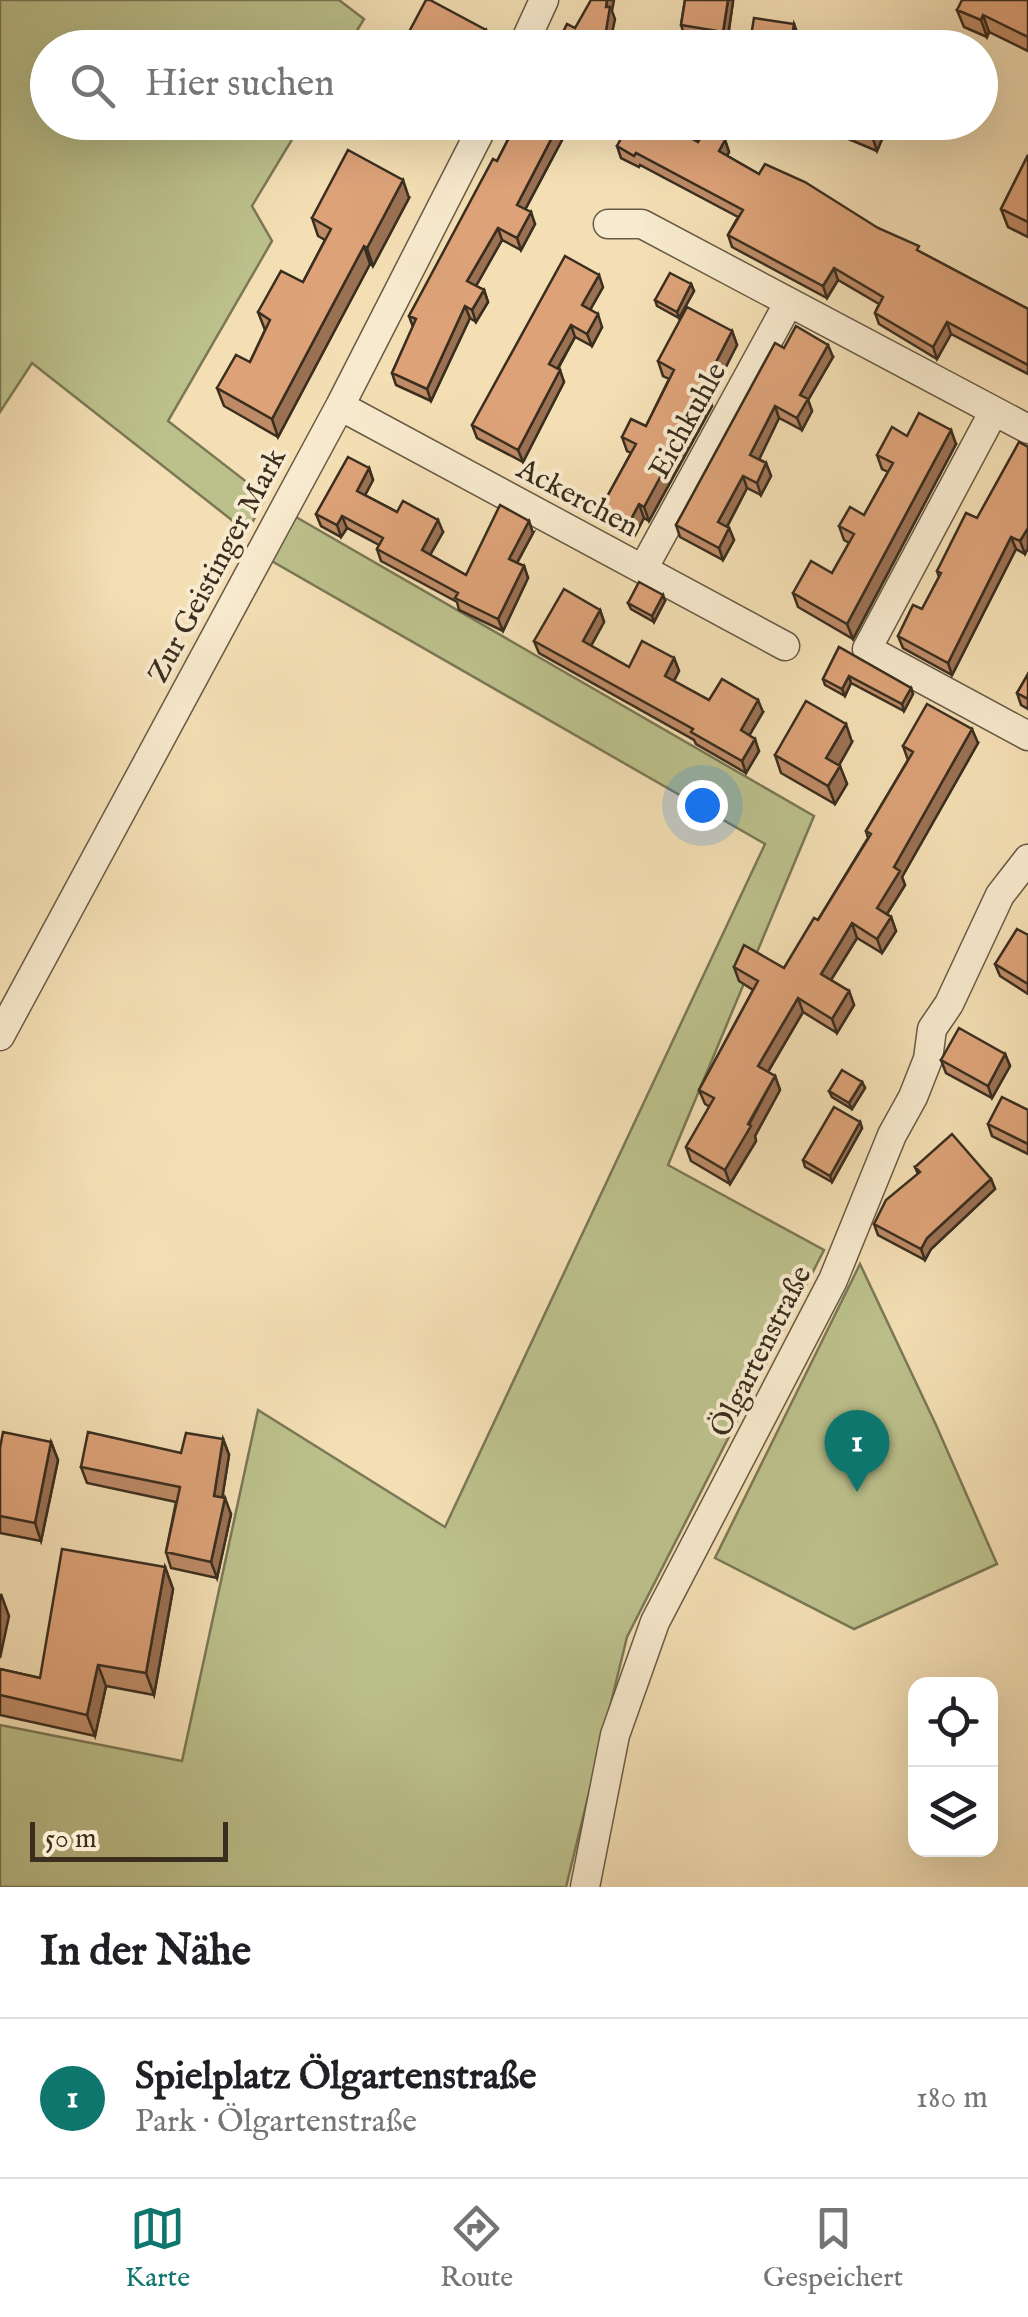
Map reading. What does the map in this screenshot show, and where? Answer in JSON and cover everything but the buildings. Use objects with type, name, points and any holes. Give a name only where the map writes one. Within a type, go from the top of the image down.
[{"type":"street","points":[[530,30],[544,0]]},
{"type":"street","name":"Zur Geistinger Mark","points":[[0,1036],[340,406],[476,140]]},
{"type":"street","points":[[608,224],[642,224],[1028,429]]},
{"type":"street","name":"Eichkuhle","points":[[643,568],[789,302]]},
{"type":"street","name":"Ackerchen","points":[[340,406],[785,646]]},
{"type":"street","points":[[994,410],[868,649],[1028,736]]},
{"type":"street","name":"Ölgartenstraße","points":[[585,1887],[616,1735],[654,1622],[833,1280],[892,1135],[928,1059],[932,1029],[949,1004],[1000,895],[1028,859]]},
{"type":"green space","points":[[0,0],[339,0],[364,19],[357,30],[30,30],[30,140],[292,140],[252,206],[272,241],[168,421],[266,497],[247,532],[32,363],[0,412]]},
{"type":"green space","points":[[296,517],[814,816],[668,1165],[824,1250],[627,1637],[566,1887],[0,1887],[0,1725],[182,1761],[258,1410],[445,1527],[765,844],[270,560]]},
{"type":"green space","points":[[860,1264],[997,1564],[854,1629],[715,1558]]},
{"type":"place","name":"Spielplatz Ölgartenstraße","points":[[857,1492]]}]
